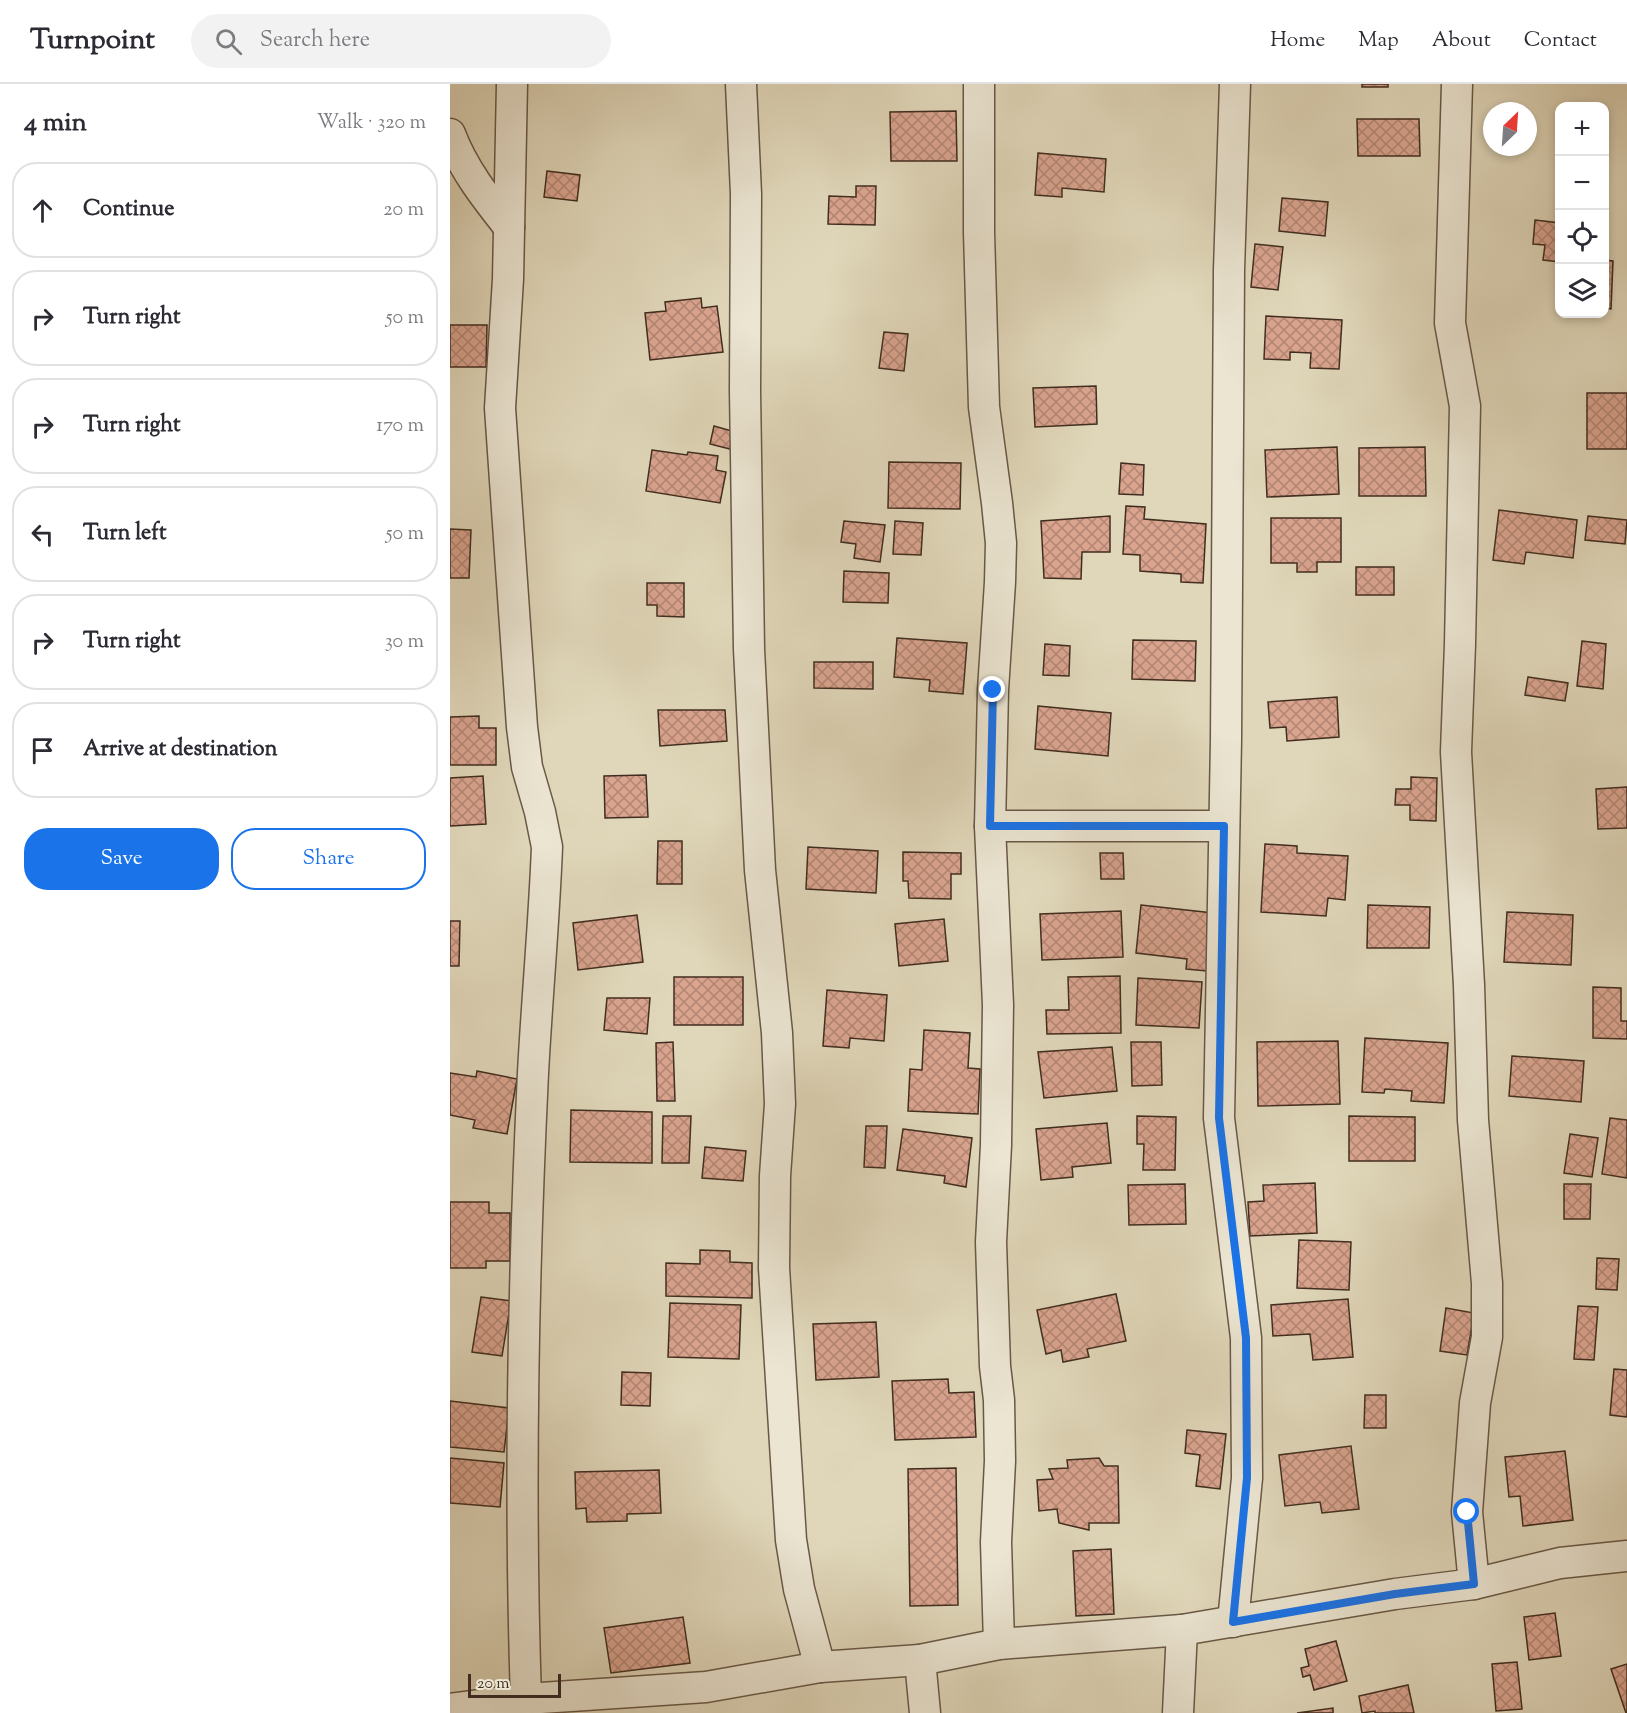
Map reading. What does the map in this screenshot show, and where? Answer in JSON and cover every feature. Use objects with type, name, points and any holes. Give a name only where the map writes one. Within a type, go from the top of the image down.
[{"type":"street","points":[[512,84],[508,279],[500,408],[522,727],[527,767],[547,847],[533,1073],[524,1346],[522,1571],[526,1699]]},
{"type":"street","points":[[741,84],[746,194],[745,391],[749,649],[760,870],[777,1033],[780,1104],[775,1176],[774,1268],[791,1540],[799,1589],[820,1667]]},
{"type":"street","points":[[979,84],[979,232],[984,407],[998,503],[1000,543],[1000,593],[993,690],[990,826],[998,1005],[996,1145],[991,1242],[995,1366],[999,1400],[1000,1461],[996,1542],[999,1644]]},
{"type":"street","points":[[1233,1622],[1247,1478],[1246,1349],[1219,1118],[1229,270],[1235,84]]},
{"type":"street","points":[[1457,84],[1450,323],[1465,406],[1456,752],[1469,985],[1473,1120],[1487,1283],[1487,1337],[1475,1403],[1467,1512],[1474,1584]]},
{"type":"street","points":[[450,134],[481,192],[509,227]]},
{"type":"street","points":[[990,826],[1224,826]]},
{"type":"street","points":[[457,1710],[526,1699],[706,1700],[820,1667],[920,1660],[999,1644],[1182,1630],[1395,1594],[1474,1584],[1560,1563],[1627,1556]]},
{"type":"street","points":[[1178,1713],[1182,1630]]},
{"type":"street","points":[[920,1660],[925,1713]]},
{"type":"building","points":[[1362,84],[1388,84],[1388,87],[1362,87]]},
{"type":"building","points":[[956,111],[957,161],[891,161],[890,112]]},
{"type":"building","points":[[1357,119],[1419,119],[1420,156],[1358,156]]},
{"type":"building","points":[[1038,153],[1106,159],[1104,192],[1062,188],[1062,197],[1035,195]]},
{"type":"building","points":[[547,171],[580,175],[577,201],[544,197]]},
{"type":"building","points":[[856,186],[876,186],[875,225],[828,224],[829,196],[856,197]]},
{"type":"building","points":[[1282,198],[1328,202],[1325,236],[1279,231]]},
{"type":"building","points":[[1535,220],[1555,222],[1555,261],[1543,260],[1545,245],[1533,244]]},
{"type":"building","points":[[1255,244],[1283,247],[1278,290],[1251,287]]},
{"type":"building","points":[[1609,261],[1613,261],[1611,309],[1609,309]]},
{"type":"building","points":[[701,298],[702,308],[717,306],[723,352],[650,360],[645,313],[666,311],[665,302]]},
{"type":"building","points":[[1266,316],[1342,320],[1339,369],[1310,368],[1311,353],[1290,352],[1290,360],[1264,359]]},
{"type":"building","points":[[450,325],[487,325],[486,367],[450,367]]},
{"type":"building","points":[[884,332],[908,334],[904,371],[879,368]]},
{"type":"building","points":[[1096,386],[1097,424],[1035,427],[1033,388]]},
{"type":"building","points":[[1587,393],[1627,393],[1627,449],[1587,449]]},
{"type":"building","points":[[714,426],[739,433],[734,450],[710,444]]},
{"type":"building","points":[[1337,447],[1339,494],[1267,497],[1265,450]]},
{"type":"building","points":[[1425,447],[1426,496],[1359,496],[1359,448]]},
{"type":"building","points":[[652,450],[687,455],[688,452],[718,456],[716,470],[726,472],[720,503],[646,491]]},
{"type":"building","points":[[889,462],[961,463],[960,509],[888,508]]},
{"type":"building","points":[[1121,463],[1144,465],[1143,495],[1119,494]]},
{"type":"building","points":[[1126,506],[1145,507],[1144,519],[1206,524],[1203,583],[1181,582],[1181,574],[1140,571],[1140,555],[1123,554]]},
{"type":"building","points":[[1499,510],[1577,520],[1573,558],[1526,552],[1524,564],[1493,560]]},
{"type":"building","points":[[1110,516],[1110,552],[1082,552],[1081,579],[1044,578],[1041,521]]},
{"type":"building","points":[[1588,516],[1627,520],[1625,544],[1585,540]]},
{"type":"building","points":[[1271,518],[1341,518],[1341,562],[1317,562],[1317,572],[1297,572],[1297,563],[1271,563]]},
{"type":"building","points":[[844,521],[885,525],[880,562],[854,558],[856,544],[841,542]]},
{"type":"building","points":[[895,521],[923,523],[921,555],[893,554]]},
{"type":"building","points":[[450,529],[471,530],[469,578],[450,578]]},
{"type":"building","points":[[1356,567],[1394,567],[1394,595],[1356,595]]},
{"type":"building","points":[[844,571],[889,573],[888,603],[843,602]]},
{"type":"building","points":[[647,583],[684,583],[684,617],[657,616],[657,605],[647,605]]},
{"type":"building","points":[[897,638],[967,643],[963,694],[929,691],[930,680],[894,677]]},
{"type":"building","points":[[1133,640],[1196,641],[1195,681],[1132,679]]},
{"type":"building","points":[[1582,641],[1606,644],[1603,689],[1577,686]]},
{"type":"building","points":[[1045,644],[1070,646],[1069,676],[1043,675]]},
{"type":"building","points":[[814,662],[873,662],[873,689],[814,688]]},
{"type":"building","points":[[1528,677],[1568,683],[1565,701],[1525,695]]},
{"type":"building","points":[[1337,697],[1339,737],[1287,741],[1286,727],[1270,728],[1268,702]]},
{"type":"building","points":[[1038,706],[1111,713],[1108,756],[1035,749]]},
{"type":"building","points":[[658,710],[725,710],[727,741],[660,746]]},
{"type":"building","points":[[479,716],[479,728],[496,728],[496,765],[450,765],[450,717]]},
{"type":"building","points":[[646,775],[648,817],[605,818],[604,776]]},
{"type":"building","points":[[483,776],[486,824],[450,826],[450,778]]},
{"type":"building","points":[[1411,777],[1437,778],[1436,821],[1410,820],[1410,805],[1395,805],[1396,789],[1411,789]]},
{"type":"building","points":[[1627,787],[1627,828],[1598,829],[1596,789]]},
{"type":"building","points":[[658,841],[682,841],[682,884],[657,884]]},
{"type":"building","points":[[1265,844],[1297,846],[1297,853],[1348,856],[1345,900],[1328,898],[1326,916],[1261,912]]},
{"type":"building","points":[[808,847],[878,851],[876,893],[806,889]]},
{"type":"building","points":[[903,852],[961,853],[961,874],[951,874],[951,899],[909,898],[908,881],[903,881]]},
{"type":"building","points":[[1100,853],[1123,853],[1124,879],[1101,879]]},
{"type":"building","points":[[1141,905],[1213,913],[1207,971],[1186,969],[1187,959],[1136,953]]},
{"type":"building","points":[[1368,905],[1430,907],[1429,948],[1367,948]]},
{"type":"building","points":[[1121,911],[1123,957],[1042,960],[1040,914]]},
{"type":"building","points":[[1507,912],[1573,915],[1571,965],[1504,962]]},
{"type":"building","points":[[637,915],[643,962],[578,970],[573,923]]},
{"type":"building","points":[[944,919],[948,961],[899,966],[895,924]]},
{"type":"building","points":[[450,921],[460,921],[459,966],[450,966]]},
{"type":"building","points":[[1120,976],[1121,1033],[1047,1034],[1046,1010],[1069,1010],[1068,977]]},
{"type":"building","points":[[674,977],[743,977],[743,1025],[674,1025]]},
{"type":"building","points":[[1138,978],[1202,982],[1199,1028],[1136,1025]]},
{"type":"building","points":[[1593,987],[1621,988],[1621,1021],[1627,1021],[1627,1039],[1593,1038]]},
{"type":"building","points":[[827,990],[887,995],[884,1041],[850,1038],[849,1048],[823,1046]]},
{"type":"building","points":[[607,998],[650,998],[647,1034],[604,1030]]},
{"type":"building","points":[[924,1030],[970,1033],[968,1068],[980,1069],[978,1114],[908,1111],[910,1069],[922,1070]]},
{"type":"building","points":[[1365,1038],[1448,1043],[1444,1103],[1411,1101],[1412,1091],[1385,1089],[1384,1093],[1362,1092]]},
{"type":"building","points":[[1338,1041],[1340,1104],[1258,1106],[1257,1042]]},
{"type":"building","points":[[673,1042],[675,1101],[657,1101],[656,1043]]},
{"type":"building","points":[[1131,1042],[1161,1042],[1162,1085],[1132,1086]]},
{"type":"building","points":[[1112,1047],[1117,1091],[1044,1098],[1038,1052]]},
{"type":"building","points":[[1512,1056],[1584,1061],[1581,1102],[1509,1096]]},
{"type":"building","points":[[477,1071],[517,1079],[507,1134],[473,1128],[475,1120],[450,1115],[450,1073],[476,1077]]},
{"type":"building","points":[[571,1110],[652,1112],[652,1163],[570,1162]]},
{"type":"building","points":[[663,1116],[691,1116],[689,1163],[662,1163]]},
{"type":"building","points":[[1137,1116],[1176,1117],[1175,1170],[1143,1170],[1144,1144],[1137,1144]]},
{"type":"building","points":[[1349,1116],[1415,1117],[1415,1161],[1349,1161]]},
{"type":"building","points":[[1610,1118],[1627,1120],[1627,1178],[1602,1174]]},
{"type":"building","points":[[1107,1123],[1111,1163],[1072,1167],[1073,1177],[1041,1180],[1036,1129]]},
{"type":"building","points":[[866,1126],[887,1126],[885,1168],[864,1167]]},
{"type":"building","points":[[903,1129],[972,1138],[966,1187],[944,1183],[945,1176],[897,1170]]},
{"type":"building","points":[[1570,1134],[1598,1138],[1592,1177],[1564,1173]]},
{"type":"building","points":[[705,1147],[746,1151],[743,1181],[702,1178]]},
{"type":"building","points":[[1315,1183],[1317,1233],[1250,1236],[1248,1202],[1264,1201],[1263,1185]]},
{"type":"building","points":[[1185,1184],[1186,1224],[1129,1225],[1128,1185]]},
{"type":"building","points":[[1564,1184],[1591,1184],[1590,1219],[1564,1219]]},
{"type":"building","points":[[450,1202],[489,1202],[489,1213],[510,1213],[510,1261],[486,1261],[486,1268],[450,1268]]},
{"type":"building","points":[[1299,1240],[1351,1242],[1349,1290],[1297,1288]]},
{"type":"building","points":[[700,1250],[730,1251],[730,1262],[752,1263],[752,1298],[666,1296],[666,1263],[700,1264]]},
{"type":"building","points":[[1597,1258],[1619,1259],[1617,1290],[1596,1289]]},
{"type":"building","points":[[1116,1294],[1126,1341],[1087,1349],[1089,1357],[1063,1362],[1061,1350],[1046,1354],[1037,1310]]},
{"type":"building","points":[[481,1297],[511,1301],[502,1356],[472,1352]]},
{"type":"building","points":[[1348,1299],[1353,1357],[1313,1360],[1310,1334],[1273,1336],[1271,1305]]},
{"type":"building","points":[[670,1303],[741,1305],[739,1359],[668,1357]]},
{"type":"building","points":[[1578,1306],[1598,1307],[1594,1360],[1574,1359]]},
{"type":"building","points":[[1446,1308],[1474,1313],[1467,1355],[1440,1351]]},
{"type":"building","points":[[876,1322],[879,1377],[816,1380],[813,1324]]},
{"type":"building","points":[[1614,1369],[1627,1370],[1627,1417],[1610,1415]]},
{"type":"building","points":[[622,1372],[651,1373],[650,1406],[621,1405]]},
{"type":"building","points":[[948,1379],[949,1393],[974,1392],[976,1437],[895,1440],[892,1381]]},
{"type":"building","points":[[1365,1395],[1386,1395],[1386,1428],[1364,1428]]},
{"type":"building","points":[[450,1401],[509,1408],[504,1452],[450,1447]]},
{"type":"building","points":[[1187,1430],[1226,1434],[1220,1489],[1196,1486],[1200,1455],[1185,1453]]},
{"type":"building","points":[[1351,1446],[1359,1509],[1322,1513],[1320,1502],[1285,1506],[1279,1455]]},
{"type":"building","points":[[1565,1451],[1573,1520],[1523,1526],[1520,1496],[1509,1497],[1505,1457]]},
{"type":"building","points":[[450,1458],[504,1463],[500,1507],[450,1503]]},
{"type":"building","points":[[1099,1458],[1104,1466],[1118,1466],[1119,1523],[1089,1523],[1089,1530],[1059,1523],[1057,1509],[1039,1511],[1037,1480],[1053,1479],[1049,1469],[1068,1468],[1067,1460]]},
{"type":"building","points":[[956,1468],[958,1605],[910,1606],[908,1469]]},
{"type":"building","points":[[659,1470],[661,1513],[627,1514],[627,1521],[587,1522],[586,1508],[576,1509],[575,1472]]},
{"type":"building","points":[[1111,1549],[1114,1614],[1076,1616],[1073,1551]]},
{"type":"building","points":[[1555,1613],[1561,1656],[1529,1660],[1524,1617]]},
{"type":"building","points":[[683,1617],[690,1663],[611,1673],[604,1628]]},
{"type":"building","points":[[1336,1641],[1347,1681],[1314,1690],[1310,1675],[1303,1677],[1301,1668],[1309,1666],[1305,1649]]},
{"type":"building","points":[[1517,1662],[1522,1709],[1496,1711],[1492,1664]]},
{"type":"building","points":[[1627,1664],[1627,1713],[1626,1713],[1611,1669]]},
{"type":"building","points":[[1408,1685],[1414,1713],[1375,1713],[1375,1711],[1362,1713],[1359,1696]]},
{"type":"building","points":[[1333,1708],[1333,1713],[1297,1713]]},
{"type":"route","points":[[993,690],[990,826],[1224,826],[1219,1118],[1246,1338],[1247,1478],[1233,1622],[1395,1594],[1474,1584],[1467,1512]]}]
